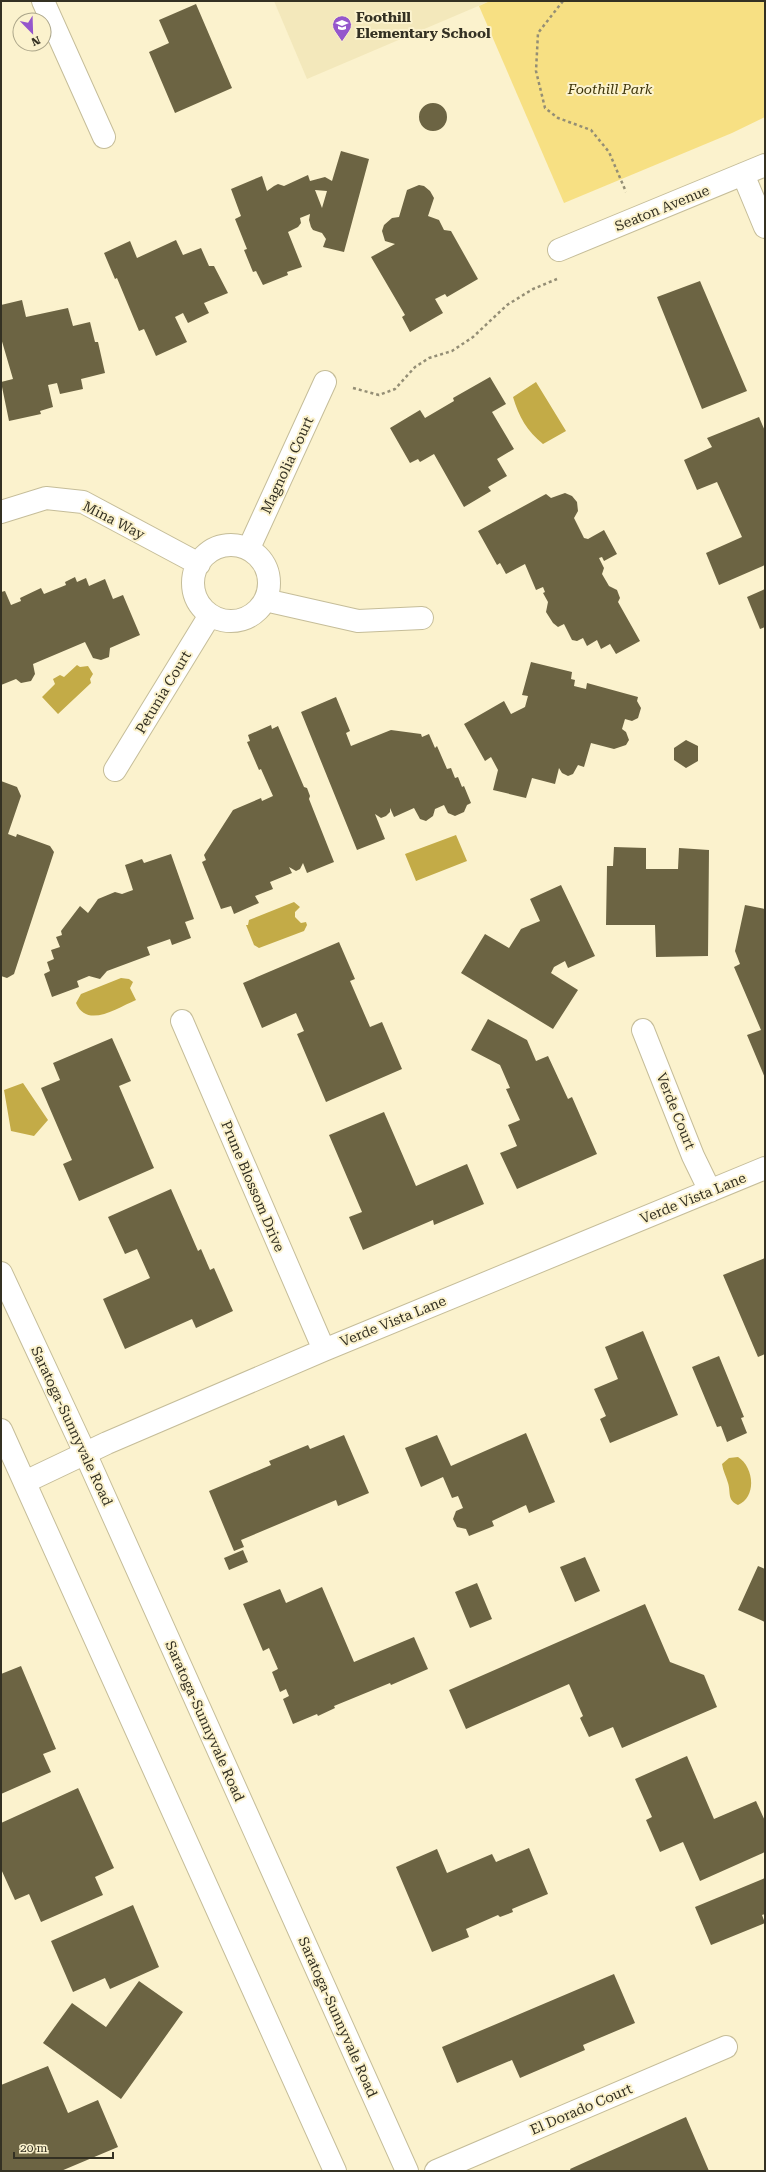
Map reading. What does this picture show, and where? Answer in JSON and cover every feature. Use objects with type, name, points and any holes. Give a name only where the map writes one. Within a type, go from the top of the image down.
[{"type":"street","points":[[43,1],[104,138]]},
{"type":"street","name":"Seaton Avenue","points":[[559,250],[765,165]]},
{"type":"street","points":[[743,174],[765,227]]},
{"type":"street","name":"Magnolia Court","points":[[249,548],[325,382]]},
{"type":"street","name":"Mina Way","points":[[1,512],[46,498],[83,502],[198,564]]},
{"type":"street","points":[[232,544],[249,548],[264,562],[270,581],[265,600],[257,611],[247,618],[234,621],[222,620],[210,615],[201,607],[194,590],[194,572],[198,564],[202,558],[216,548],[232,544]]},
{"type":"street","points":[[265,600],[358,621],[422,618]]},
{"type":"street","name":"Petunia Court","points":[[115,770],[210,615]]},
{"type":"street","name":"Prune Blossom Drive","points":[[182,1021],[324,1350]]},
{"type":"street","name":"Verde Court","points":[[644,1030],[693,1156],[710,1191]]},
{"type":"street","name":"Verde Vista Lane","points":[[25,1482],[85,1453],[324,1350],[765,1168]]},
{"type":"street","name":"Saratoga-Sunnyvale Road","points":[[1,1273],[85,1453],[407,2171]]},
{"type":"street","points":[[1,1430],[335,2171]]},
{"type":"street","name":"El Dorado Court","points":[[436,2171],[726,2047]]},
{"type":"path","points":[[563,1],[538,33],[536,71],[545,108],[558,118],[591,130],[609,152],[626,193]]},
{"type":"path","points":[[325,382],[379,395],[395,389],[415,367],[429,358],[452,351],[463,344],[507,305],[533,289],[566,276],[559,250]]},
{"type":"shaded area","name":"Foothill Elementary School","points":[[274,1],[490,1],[307,79]]},
{"type":"shaded area","points":[[536,382],[566,431],[543,444],[532,434],[524,423],[513,397]]},
{"type":"shaded area","points":[[77,665],[80,667],[88,666],[93,674],[90,679],[91,683],[58,714],[42,697],[55,684],[53,679],[60,675],[64,677]]},
{"type":"shaded area","points":[[456,835],[467,861],[416,881],[405,854]]},
{"type":"shaded area","points":[[294,902],[300,907],[295,912],[295,917],[301,923],[306,922],[307,925],[304,931],[259,948],[254,945],[246,925],[248,925],[249,920]]},
{"type":"shaded area","points":[[121,978],[129,979],[133,982],[130,988],[136,1000],[112,1011],[95,1016],[87,1015],[81,1011],[76,1003],[81,994]]},
{"type":"shaded area","points":[[23,1083],[48,1120],[34,1136],[11,1131],[4,1090]]},
{"type":"shaded area","points":[[738,1457],[743,1462],[750,1474],[751,1489],[744,1501],[738,1505],[732,1501],[730,1496],[728,1483],[722,1464],[729,1458]]},
{"type":"green space","name":"Foothill Park","points":[[490,1],[765,1],[765,117],[732,133],[564,203],[479,6]]},
{"type":"building","points":[[196,4],[232,88],[175,113],[149,52],[169,43],[159,20]]},
{"type":"building","points":[[433,103],[443,107],[447,117],[443,127],[433,131],[423,127],[419,117],[423,107]]},
{"type":"building","points":[[341,151],[369,159],[344,252],[323,247],[326,239],[322,233],[313,230],[311,227],[309,220],[310,214],[300,218],[301,223],[298,227],[288,232],[302,267],[287,272],[288,275],[263,285],[256,271],[253,272],[244,250],[247,249],[235,219],[241,216],[231,189],[262,176],[267,191],[278,184],[284,186],[308,175],[310,181],[325,177],[332,181]],"holes":[[[315,190],[327,191],[322,208]]]},
{"type":"building","points":[[419,185],[424,186],[430,191],[434,198],[428,216],[439,220],[444,230],[451,231],[478,279],[447,297],[445,294],[435,299],[443,313],[410,332],[402,317],[405,315],[371,257],[395,244],[385,241],[382,231],[384,225],[392,218],[399,217],[407,190]]},
{"type":"building","points":[[176,240],[183,255],[201,248],[209,266],[214,266],[228,293],[204,303],[209,313],[188,323],[183,313],[175,317],[187,342],[156,356],[144,329],[139,331],[117,278],[115,279],[104,253],[130,241],[137,258]]},
{"type":"building","points":[[700,281],[747,391],[702,409],[657,297]]},
{"type":"building","points":[[22,300],[26,317],[68,308],[73,326],[90,322],[95,342],[98,342],[105,373],[81,379],[83,389],[60,394],[57,383],[48,385],[53,407],[40,411],[41,414],[9,421],[1,382],[13,379],[1,338],[1,305]]},
{"type":"building","points":[[490,377],[506,404],[492,412],[514,449],[497,459],[507,476],[488,487],[491,491],[464,507],[434,454],[420,462],[418,459],[410,463],[390,428],[420,410],[425,418],[454,401],[453,398]]},
{"type":"building","points":[[759,417],[765,431],[765,565],[719,585],[706,553],[742,537],[717,482],[697,490],[684,460],[712,447],[707,438]]},
{"type":"building","points":[[565,493],[572,496],[577,502],[578,511],[574,518],[584,538],[588,539],[604,530],[617,554],[604,561],[602,557],[599,558],[604,568],[602,574],[609,586],[617,590],[620,598],[618,602],[640,641],[616,654],[610,644],[601,649],[597,640],[587,646],[583,638],[577,641],[572,640],[564,624],[558,627],[553,623],[546,612],[548,602],[543,593],[545,592],[543,587],[536,590],[525,564],[506,574],[500,563],[497,565],[478,531],[546,494],[551,498]]},
{"type":"building","points":[[75,577],[77,582],[86,578],[89,586],[105,579],[113,599],[123,595],[140,635],[110,648],[109,657],[101,660],[93,658],[85,642],[33,664],[35,674],[31,681],[21,683],[16,679],[1,685],[1,592],[5,591],[11,605],[21,601],[20,598],[41,588],[44,594],[66,585],[65,582]]},
{"type":"building","points":[[765,589],[765,627],[760,629],[747,597]]},
{"type":"building","points":[[531,662],[572,672],[571,679],[575,680],[574,686],[586,689],[587,683],[638,697],[637,701],[641,708],[638,718],[632,721],[625,719],[622,729],[626,732],[629,740],[626,745],[614,749],[591,743],[584,767],[578,765],[573,774],[568,776],[562,773],[559,768],[555,784],[532,778],[526,798],[493,790],[498,770],[491,757],[485,761],[464,724],[504,701],[511,714],[525,707],[528,696],[522,695]]},
{"type":"building","points":[[336,697],[350,731],[346,733],[351,746],[391,730],[421,734],[422,737],[429,734],[435,748],[437,746],[447,769],[451,768],[455,778],[458,777],[462,787],[464,786],[471,803],[467,805],[464,812],[455,816],[448,813],[444,805],[435,809],[433,816],[426,821],[420,819],[414,808],[394,817],[390,808],[390,812],[381,818],[375,814],[385,839],[357,850],[301,712]]},
{"type":"building","points":[[271,725],[272,729],[278,726],[304,787],[307,788],[310,796],[309,799],[334,862],[307,873],[303,863],[300,869],[296,871],[289,867],[292,873],[270,882],[273,889],[255,896],[259,903],[234,914],[231,906],[221,909],[202,862],[206,860],[204,855],[233,810],[261,798],[262,801],[273,796],[261,769],[259,770],[247,742],[250,741],[248,735]]},
{"type":"building","points":[[686,740],[698,746],[698,761],[686,768],[674,760],[674,748]]},
{"type":"building","points":[[1,781],[17,787],[21,796],[8,834],[16,837],[17,834],[50,846],[54,852],[14,974],[7,978],[1,976]]},
{"type":"building","points":[[614,847],[646,848],[646,869],[678,869],[679,848],[709,850],[708,956],[656,957],[655,925],[606,925],[607,866],[613,866]]},
{"type":"building","points":[[171,854],[194,919],[185,922],[191,938],[172,945],[170,939],[147,947],[150,955],[107,971],[100,979],[89,976],[77,981],[79,987],[52,997],[44,974],[50,971],[47,962],[54,959],[51,950],[60,947],[56,937],[62,935],[61,931],[80,906],[88,913],[98,899],[115,892],[122,894],[133,890],[125,865],[142,859],[144,863]]},
{"type":"building","points":[[561,885],[595,956],[568,968],[565,961],[554,967],[551,973],[578,990],[553,1029],[461,973],[485,934],[509,948],[521,929],[540,921],[530,899]]},
{"type":"building","points":[[745,905],[765,909],[765,1078],[747,1035],[761,1030],[734,967],[740,964],[735,951]]},
{"type":"building","points":[[339,942],[355,979],[350,981],[370,1027],[382,1022],[402,1069],[326,1102],[297,1034],[304,1031],[296,1013],[262,1028],[243,983]]},
{"type":"building","points":[[488,1019],[527,1040],[536,1061],[548,1056],[568,1099],[572,1097],[597,1154],[517,1189],[500,1153],[517,1146],[508,1125],[520,1120],[506,1089],[510,1088],[500,1065],[471,1050]]},
{"type":"building","points":[[112,1038],[131,1081],[119,1086],[154,1168],[79,1201],[63,1164],[72,1160],[41,1088],[60,1080],[53,1063]]},
{"type":"building","points":[[384,1112],[416,1186],[467,1164],[484,1204],[434,1225],[433,1220],[363,1250],[349,1217],[362,1212],[329,1135]]},
{"type":"building","points":[[171,1189],[198,1251],[201,1249],[210,1270],[214,1268],[233,1311],[196,1328],[192,1319],[125,1349],[103,1299],[150,1278],[137,1249],[125,1254],[108,1217]]},
{"type":"building","points":[[765,1258],[765,1354],[758,1357],[723,1275]]},
{"type":"building","points":[[643,1331],[678,1415],[610,1443],[600,1419],[606,1416],[594,1389],[618,1379],[605,1347]]},
{"type":"building","points":[[719,1356],[744,1417],[741,1418],[747,1433],[727,1442],[721,1426],[717,1427],[692,1367]]},
{"type":"building","points":[[526,1433],[555,1502],[529,1513],[526,1505],[492,1521],[494,1526],[469,1536],[466,1529],[457,1527],[453,1519],[456,1511],[463,1508],[458,1496],[452,1498],[443,1477],[421,1487],[405,1448],[437,1435],[451,1466]]},
{"type":"building","points":[[344,1435],[369,1493],[338,1506],[336,1500],[241,1540],[244,1547],[234,1551],[209,1491],[271,1465],[269,1461],[308,1445],[310,1449]]},
{"type":"building","points":[[243,1550],[248,1562],[229,1570],[224,1558]]},
{"type":"building","points":[[585,1557],[600,1591],[575,1602],[560,1567]]},
{"type":"building","points":[[758,1566],[765,1569],[765,1622],[738,1610]]},
{"type":"building","points":[[477,1583],[492,1619],[470,1628],[455,1592]]},
{"type":"building","points":[[322,1587],[354,1662],[414,1637],[428,1669],[391,1685],[390,1683],[334,1706],[335,1708],[318,1716],[317,1714],[293,1724],[283,1699],[289,1696],[286,1689],[280,1692],[272,1672],[278,1669],[269,1648],[263,1651],[243,1604],[280,1589],[286,1603]]},
{"type":"building","points":[[645,1604],[670,1662],[704,1675],[717,1707],[622,1748],[613,1727],[589,1737],[580,1718],[583,1716],[569,1684],[466,1729],[449,1690]]},
{"type":"building","points":[[21,1666],[56,1749],[43,1754],[51,1772],[1,1794],[1,1674]]},
{"type":"building","points":[[687,1756],[714,1819],[756,1801],[765,1821],[765,1852],[700,1881],[683,1842],[660,1852],[646,1820],[652,1817],[635,1779]]},
{"type":"building","points":[[78,1788],[114,1868],[95,1877],[103,1895],[41,1922],[29,1894],[15,1900],[1,1869],[1,1823]]},
{"type":"building","points":[[529,1848],[548,1894],[512,1909],[513,1912],[500,1917],[498,1915],[466,1929],[469,1937],[432,1952],[396,1867],[437,1849],[447,1873],[492,1854],[496,1862]]},
{"type":"building","points":[[765,1878],[765,1914],[762,1915],[765,1923],[711,1945],[695,1907]]},
{"type":"building","points":[[133,1905],[159,1967],[110,1989],[105,1978],[73,1992],[51,1941]]},
{"type":"building","points":[[614,1974],[635,2023],[583,2045],[585,2050],[520,2078],[512,2060],[457,2083],[442,2047]]},
{"type":"building","points":[[139,1981],[183,2012],[121,2099],[43,2043],[72,2003],[106,2027]]},
{"type":"building","points":[[48,2066],[68,2113],[98,2100],[118,2147],[61,2171],[1,2171],[1,2085]]},
{"type":"building","points":[[686,2117],[709,2171],[571,2171],[570,2169]]},
{"type":"place","name":"Foothill Elementary School","points":[[342,42]]}]
